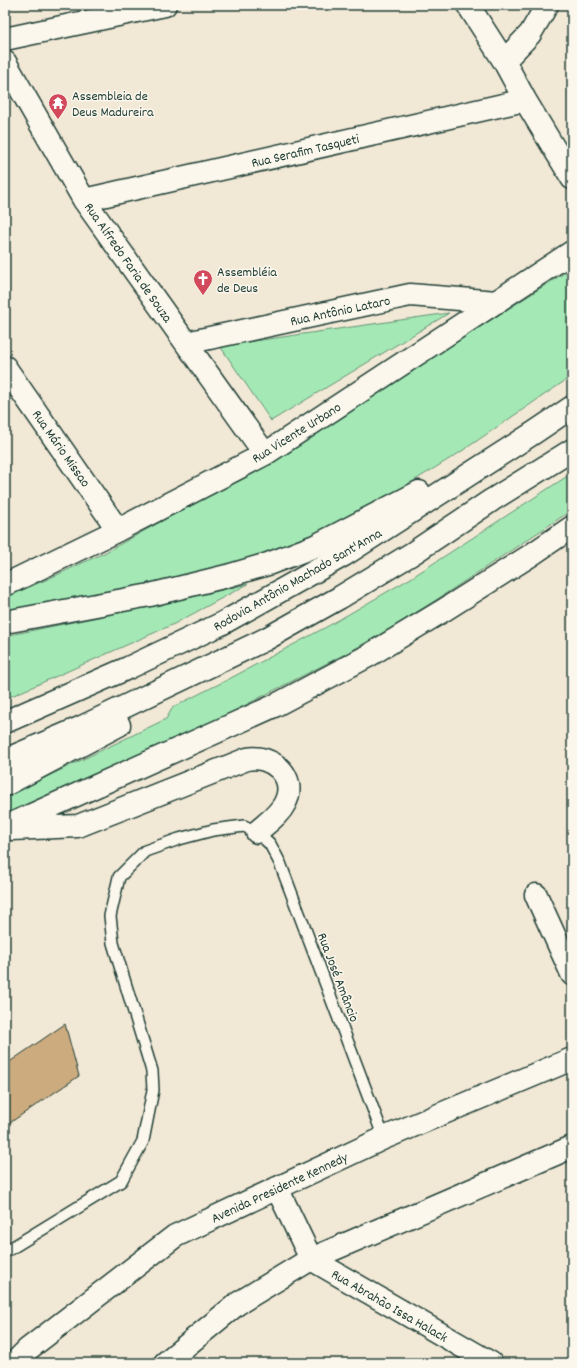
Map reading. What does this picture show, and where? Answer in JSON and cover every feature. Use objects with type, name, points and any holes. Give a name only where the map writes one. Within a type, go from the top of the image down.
[{"type":"main road","points":[[5,39],[165,5]]},
{"type":"main road","points":[[468,5],[504,61],[525,100],[572,178]]},
{"type":"main road","points":[[504,61],[530,34],[547,5]]},
{"type":"main road","name":"Rua Alfredo Faria de Souza","points":[[5,62],[84,200],[265,454]]},
{"type":"main road","name":"Rua Serafim Tasqueti","points":[[84,200],[525,100]]},
{"type":"main road","name":"Rua Vicente Urbano","points":[[5,585],[118,530],[265,454],[572,252]]},
{"type":"main road","name":"Rua Antônio Lataro","points":[[186,343],[410,295],[497,302]]},
{"type":"main road","name":"Rua Mário Missao","points":[[5,367],[118,530]]},
{"type":"main road","name":"Rodovia Antônio Machado Sant'Anna","points":[[5,722],[128,668],[221,624],[344,555],[572,407]]},
{"type":"main road","points":[[5,622],[150,595],[268,564],[315,546],[535,432]]},
{"type":"main road","points":[[5,785],[121,724],[413,553],[492,500],[572,450]]},
{"type":"main road","points":[[5,828],[281,702],[368,656],[531,555],[572,527]]},
{"type":"main road","points":[[5,760],[88,724],[266,639]]},
{"type":"main road","points":[[5,828],[78,826],[248,759],[258,758],[273,762],[281,769],[286,778],[288,788],[285,804],[276,815],[257,832]]},
{"type":"main road","points":[[536,895],[572,974]]},
{"type":"main road","name":"Avenida Presidente Kennedy","points":[[14,1363],[33,1345],[175,1236],[384,1138],[572,1059]]},
{"type":"main road","points":[[165,1363],[237,1304],[311,1259],[572,1147]]},
{"type":"main road","points":[[277,1188],[311,1259]]},
{"type":"main road","name":"Rua Abrahão Issa Halack","points":[[311,1259],[491,1363]]},
{"type":"lane","points":[[5,1250],[10,1249],[121,1181],[143,1141],[152,1090],[152,1071],[113,943],[110,916],[119,877],[145,851],[179,839],[213,830],[244,826],[257,832]]},
{"type":"lane","name":"Rua José Amâncio","points":[[257,832],[270,844],[280,863],[384,1138]]},
{"type":"green space","points":[[572,268],[572,376],[459,453],[376,504],[325,530],[279,548],[230,564],[165,580],[5,614],[5,597],[106,552],[274,459]]},
{"type":"green space","points":[[449,313],[271,421],[220,346]]},
{"type":"green space","points":[[572,473],[572,510],[393,627],[351,651],[177,740],[5,824],[5,797],[166,719],[173,707],[330,625],[411,578]]},
{"type":"green space","points":[[248,584],[174,624],[5,699],[5,636],[161,604]]},
{"type":"building","points":[[65,1024],[79,1076],[5,1126],[5,1065]]},
{"type":"place","name":"Assembleia de Deus Madureira","points":[[58,120]]},
{"type":"place","name":"Assembléia de Deus","points":[[203,296]]}]
